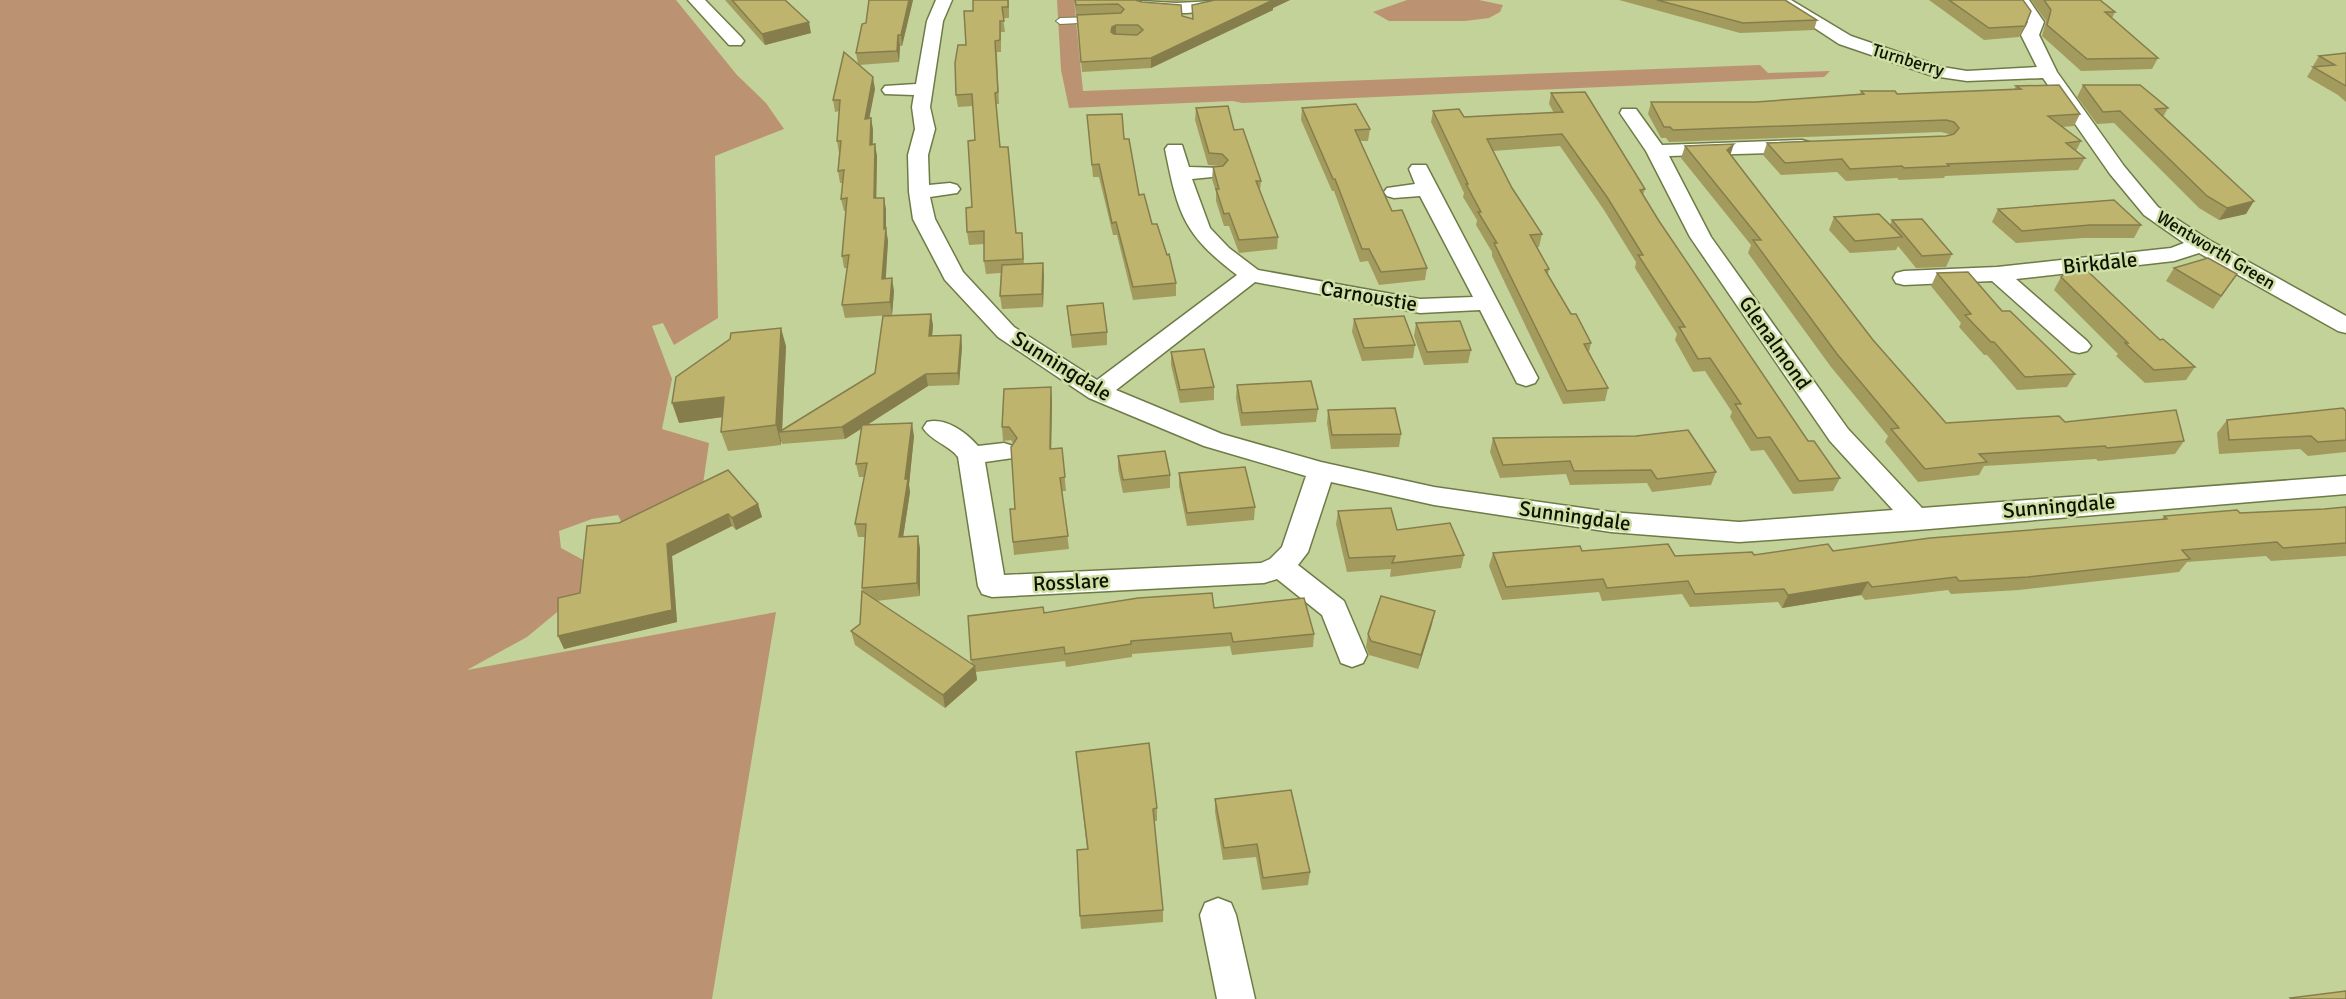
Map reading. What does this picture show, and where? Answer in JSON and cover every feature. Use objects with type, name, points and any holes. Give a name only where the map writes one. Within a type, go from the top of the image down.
[{"type":"street","points":[[696,0],[735,41]]},
{"type":"street","name":"Sunningdale","points":[[944,0],[935,21],[923,98],[925,129],[918,154],[919,192],[924,219],[960,285],[1006,332],[1098,392],[1213,440],[1321,471],[1434,496],[1611,522],[1739,532],[1917,520],[1972,513],[2346,484]]},
{"type":"street","points":[[1129,0],[1156,8],[1186,11],[1225,0]]},
{"type":"street","name":"Turnberry","points":[[1780,0],[1845,40],[1939,72],[1967,76],[2048,72]]},
{"type":"street","name":"Wentworth Green","points":[[2021,0],[2036,22],[2030,35],[2048,72],[2117,170],[2151,211],[2201,245],[2346,326]]},
{"type":"street","points":[[891,90],[923,98]]},
{"type":"street","name":"Glenalmond","points":[[1629,113],[1656,151],[1701,237],[1839,435],[1917,520]]},
{"type":"street","points":[[1656,151],[1817,145]]},
{"type":"street","name":"Carnoustie","points":[[1175,149],[1180,174],[1198,226],[1222,253],[1251,275],[1420,306],[1488,303]]},
{"type":"street","points":[[1419,169],[1427,189],[1526,378]]},
{"type":"street","points":[[1180,174],[1215,172]]},
{"type":"street","points":[[919,192],[950,189]]},
{"type":"street","points":[[1394,192],[1427,189]]},
{"type":"street","name":"Birkdale","points":[[1904,278],[1997,274],[2174,254],[2201,245]]},
{"type":"street","points":[[1997,274],[2079,346]]},
{"type":"street","points":[[1098,392],[1251,275]]},
{"type":"street","points":[[936,428],[963,445],[971,455],[1004,452]]},
{"type":"street","name":"Rosslare","points":[[971,455],[992,586],[1264,573],[1280,566]]},
{"type":"street","points":[[1321,471],[1294,552],[1280,566],[1334,609],[1352,655]]},
{"type":"street","points":[[1218,915],[1236,999]]},
{"type":"lane","points":[[1060,21],[1107,20]]},
{"type":"shaded area","points":[[0,0],[676,0],[737,75],[766,103],[784,129],[715,156],[718,318],[674,345],[663,323],[652,326],[672,379],[662,429],[709,443],[702,491],[625,529],[618,515],[592,519],[559,531],[561,548],[598,568],[579,594],[527,637],[467,670],[776,612],[712,999],[0,999]]},
{"type":"shaded area","points":[[1057,0],[1074,0],[1083,91],[1760,65],[1768,73],[1830,71],[1824,77],[1242,103],[1233,101],[1069,108],[1061,70]]},
{"type":"shaded area","points":[[1407,0],[1479,0],[1503,5],[1500,12],[1489,18],[1465,21],[1389,21],[1373,12]]},
{"type":"building","points":[[732,0],[785,0],[809,22],[762,34]]},
{"type":"building","points":[[869,0],[909,0],[901,35],[898,35],[897,51],[856,53],[862,24],[866,23]]},
{"type":"building","points":[[973,0],[1008,0],[1008,7],[1002,7],[1004,21],[1000,21],[1000,40],[995,41],[998,92],[995,93],[1000,147],[1008,147],[1016,233],[1022,233],[1023,259],[984,261],[984,231],[967,232],[966,208],[972,207],[968,141],[975,140],[972,94],[956,95],[955,63],[958,45],[966,45],[964,11],[973,11]]},
{"type":"building","points":[[1075,0],[1135,0],[1181,5],[1182,16],[1193,19],[1192,5],[1215,0],[1273,0],[1151,58],[1081,62],[1077,15],[1121,13],[1124,9],[1118,4],[1076,5]],"holes":[[[1116,25],[1138,25],[1143,30],[1137,35],[1111,32],[1112,27]]]},
{"type":"building","points":[[1657,0],[1785,0],[1817,20],[1743,23]]},
{"type":"building","points":[[1949,0],[2023,0],[2031,11],[2025,26],[1989,28]]},
{"type":"building","points":[[2044,0],[2100,0],[2115,12],[2105,12],[2158,58],[2087,59],[2047,25],[2051,10]]},
{"type":"building","points":[[844,52],[873,77],[865,119],[871,118],[870,145],[875,144],[874,198],[884,198],[884,229],[886,228],[882,279],[892,278],[890,302],[842,305],[849,255],[842,256],[847,198],[841,199],[844,170],[838,171],[841,141],[837,141],[840,100],[833,100]]},
{"type":"building","points":[[2346,53],[2346,86],[2313,67],[2335,65],[2319,56]]},
{"type":"building","points":[[2059,85],[2080,114],[2048,116],[2081,141],[2066,143],[2085,158],[1850,169],[1842,159],[1785,163],[1767,143],[1946,136],[1954,134],[1959,128],[1954,122],[1946,120],[1673,130],[1670,127],[1664,127],[1651,102],[1756,102],[1864,94],[1861,91],[1895,91],[1897,94],[2021,89],[2016,86]]},
{"type":"building","points":[[2083,85],[2140,85],[2168,108],[2155,109],[2254,201],[2227,208],[2207,196],[2120,111],[2103,112]]},
{"type":"building","points":[[1585,92],[1645,189],[1640,190],[1659,221],[1808,441],[1814,441],[1840,478],[1799,481],[1770,437],[1757,438],[1735,404],[1741,404],[1710,358],[1698,359],[1679,327],[1685,327],[1638,255],[1643,255],[1607,197],[1562,134],[1487,139],[1512,188],[1542,234],[1530,235],[1549,269],[1545,270],[1571,314],[1576,314],[1591,343],[1584,344],[1608,388],[1567,391],[1494,243],[1497,243],[1478,212],[1481,212],[1433,111],[1459,109],[1464,117],[1563,112],[1551,93]]},
{"type":"building","points":[[1356,104],[1370,129],[1355,130],[1392,211],[1402,210],[1427,268],[1381,272],[1369,249],[1362,249],[1335,179],[1333,179],[1302,108]]},
{"type":"building","points":[[1228,106],[1234,130],[1243,129],[1261,181],[1256,181],[1278,237],[1239,240],[1229,213],[1224,214],[1216,189],[1219,189],[1213,167],[1223,166],[1228,160],[1222,154],[1209,153],[1196,108]]},
{"type":"building","points":[[1122,114],[1124,139],[1129,139],[1139,195],[1144,194],[1152,224],[1157,224],[1167,255],[1169,254],[1176,283],[1133,287],[1116,222],[1112,223],[1099,164],[1092,165],[1087,115]]},
{"type":"building","points":[[1734,144],[1727,150],[1873,340],[1946,423],[2059,416],[2065,422],[2176,410],[2184,441],[2107,448],[2105,446],[1979,454],[1987,462],[1925,469],[1891,429],[1899,428],[1837,354],[1753,240],[1761,240],[1685,146]]},
{"type":"building","points":[[2114,200],[2141,225],[2090,225],[2022,231],[1998,209]]},
{"type":"building","points":[[1879,214],[1902,237],[1855,241],[1834,217]]},
{"type":"building","points":[[1922,219],[1952,254],[1922,256],[1892,220]]},
{"type":"building","points":[[2208,258],[2237,274],[2221,296],[2174,268]]},
{"type":"building","points":[[2078,262],[2160,340],[2163,339],[2195,367],[2154,370],[2061,277]]},
{"type":"building","points":[[1043,263],[1042,294],[1000,296],[1002,265]]},
{"type":"building","points":[[1968,272],[2002,311],[2010,311],[2075,374],[2025,377],[1994,342],[1991,342],[1965,315],[1971,314],[1937,273]]},
{"type":"building","points":[[1103,303],[1107,332],[1071,335],[1067,306]]},
{"type":"building","points":[[931,314],[929,336],[961,335],[958,373],[926,374],[842,427],[779,432],[875,373],[883,316]]},
{"type":"building","points":[[1404,316],[1415,345],[1364,348],[1354,319]]},
{"type":"building","points":[[1460,321],[1471,350],[1427,352],[1416,323]]},
{"type":"building","points":[[781,328],[776,425],[721,432],[724,397],[672,403],[676,377],[730,339],[731,333]]},
{"type":"building","points":[[1204,349],[1214,387],[1180,390],[1171,352]]},
{"type":"building","points":[[1311,381],[1318,409],[1242,413],[1237,385]]},
{"type":"building","points":[[1051,387],[1050,449],[1062,448],[1065,477],[1060,478],[1068,536],[1013,542],[1010,509],[1015,509],[1011,447],[1017,438],[1009,427],[1002,427],[1004,389]]},
{"type":"building","points":[[1395,408],[1401,434],[1332,435],[1328,410]]},
{"type":"building","points":[[2343,408],[2346,411],[2346,440],[2318,442],[2311,436],[2229,440],[2227,420]]},
{"type":"building","points":[[912,423],[905,479],[908,479],[899,537],[918,536],[917,583],[862,588],[866,524],[855,524],[867,463],[856,464],[862,425]]},
{"type":"building","points":[[1688,430],[1716,472],[1657,479],[1651,470],[1574,471],[1570,461],[1503,465],[1493,438],[1636,436]]},
{"type":"building","points":[[1165,451],[1170,475],[1123,480],[1118,456]]},
{"type":"building","points":[[1245,467],[1255,507],[1187,513],[1179,473]]},
{"type":"building","points":[[728,470],[758,504],[732,518],[728,514],[667,544],[672,610],[558,636],[558,598],[580,593],[587,526],[619,523]]},
{"type":"building","points":[[2346,507],[2346,543],[2283,548],[2277,542],[2182,550],[2190,559],[2028,577],[1959,581],[1956,577],[1872,587],[1868,582],[1788,595],[1784,589],[1695,594],[1688,581],[1607,588],[1603,579],[1506,587],[1493,553],[1580,546],[1582,551],[1668,544],[1675,556],[1752,552],[1754,555],[1828,544],[1833,551],[1930,538],[2167,519],[2164,516],[2237,510],[2240,513]]},
{"type":"building","points":[[1391,508],[1397,530],[1450,523],[1464,555],[1392,563],[1395,556],[1349,558],[1338,511]]},
{"type":"building","points":[[862,591],[975,666],[943,695],[851,631],[860,624]]},
{"type":"building","points":[[1212,593],[1214,608],[1304,598],[1314,634],[1233,642],[1231,633],[1131,641],[1131,644],[1065,654],[1064,647],[971,660],[968,616],[1043,607],[1044,613],[1138,598]]},
{"type":"building","points":[[1381,596],[1435,611],[1421,655],[1371,641],[1368,634]]},
{"type":"building","points":[[1149,743],[1157,808],[1153,809],[1163,910],[1080,916],[1077,850],[1088,849],[1076,752]]},
{"type":"building","points":[[1291,790],[1310,872],[1263,878],[1257,844],[1224,848],[1215,799]]},
{"type":"building","points":[[2346,991],[2346,999],[2290,998]]}]
